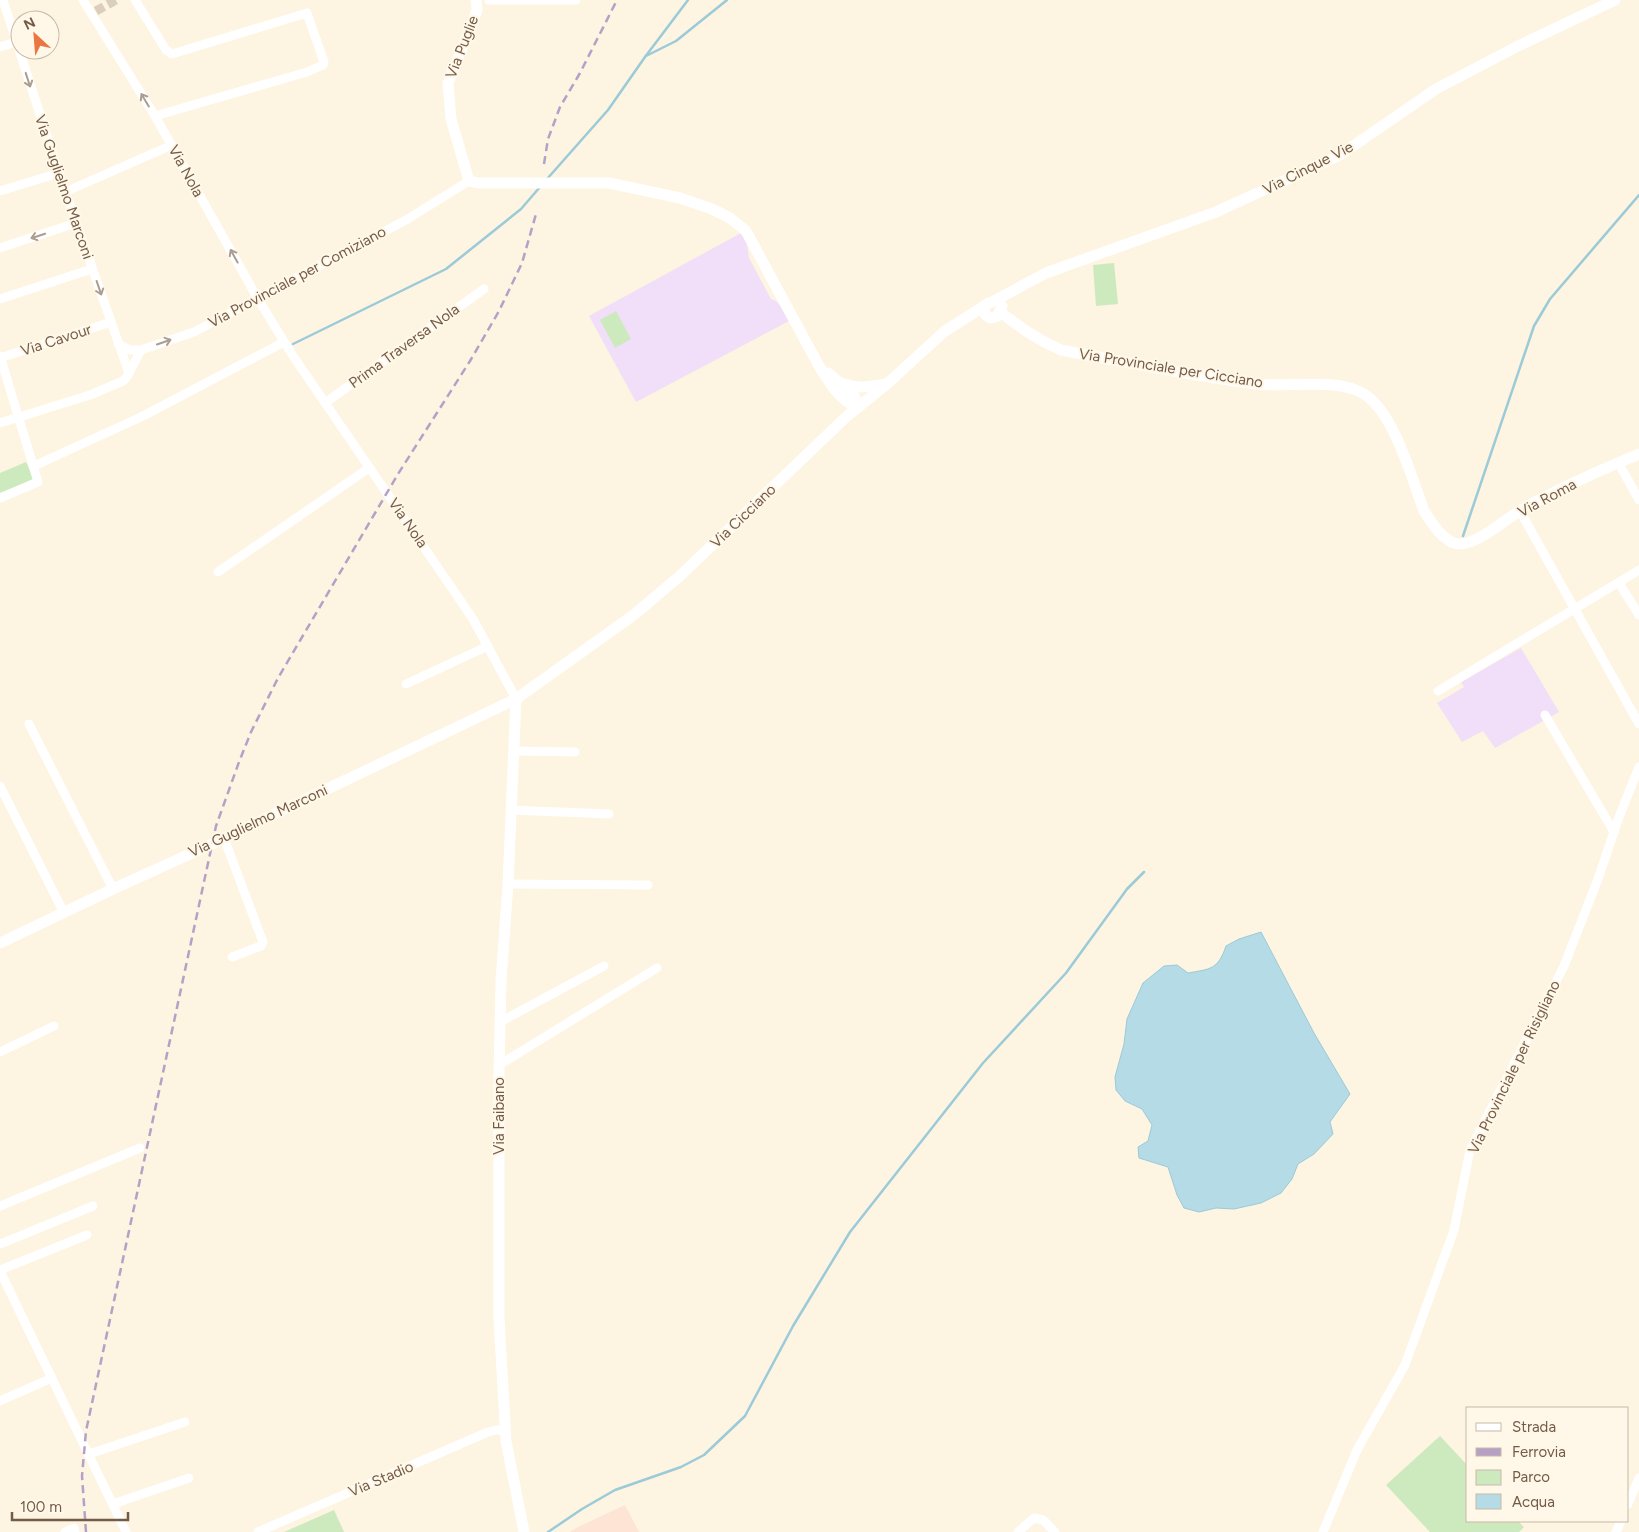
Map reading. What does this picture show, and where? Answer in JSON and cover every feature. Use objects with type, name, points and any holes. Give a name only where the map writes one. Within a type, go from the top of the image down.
[{"type":"street","name":"Via Guglielmo Marconi","points":[[3,0],[10,23]]},
{"type":"street","name":"Via Nola","points":[[83,0],[94,12],[172,145],[258,299],[291,353],[448,580],[473,619],[516,699]]},
{"type":"street","points":[[135,0],[166,50],[172,54],[307,13],[324,62],[323,65],[314,69],[155,116]]},
{"type":"street","name":"Via Puglie","points":[[469,181],[451,119],[448,82],[474,19],[477,10],[476,0]]},
{"type":"street","points":[[489,0],[576,0]]},
{"type":"street","name":"Via Cinque Vie","points":[[993,310],[1013,290],[1046,272],[1216,212],[1340,155],[1436,89],[1516,47],[1615,0]]},
{"type":"street","name":"Via Guglielmo Marconi","points":[[22,60],[65,192],[129,373]]},
{"type":"street","points":[[65,192],[172,145]]},
{"type":"street","points":[[0,192],[59,173]]},
{"type":"street","points":[[469,181],[478,183],[609,183],[680,198],[712,209],[730,218],[746,231],[819,366],[839,388],[854,395],[858,407]]},
{"type":"street","name":"Via Provinciale per Comiziano","points":[[141,350],[194,332],[406,220],[469,181]]},
{"type":"street","points":[[0,248],[76,223]]},
{"type":"street","points":[[0,299],[92,269]]},
{"type":"street","name":"Prima Traversa Nola","points":[[325,403],[484,289]]},
{"type":"street","name":"Via Cicciano","points":[[516,699],[656,597],[846,417],[887,384],[930,343],[960,321],[993,310]]},
{"type":"street","name":"Via Provinciale per Cicciano","points":[[993,310],[1048,345],[1061,350],[1210,378],[1259,384],[1328,385],[1350,388],[1364,394],[1386,416],[1424,511],[1430,521],[1435,529],[1457,544]]},
{"type":"street","name":"Via Cavour","points":[[0,357],[111,322]]},
{"type":"street","points":[[34,466],[143,416],[285,343]]},
{"type":"street","points":[[0,423],[90,395],[123,381],[141,350],[130,350],[118,344]]},
{"type":"street","points":[[0,357],[38,482],[0,498]]},
{"type":"street","points":[[839,388],[887,384]]},
{"type":"street","points":[[839,388],[846,417]]},
{"type":"street","name":"Via Roma","points":[[1457,544],[1478,538],[1545,497],[1639,454]]},
{"type":"street","points":[[1618,462],[1639,500]]},
{"type":"street","points":[[218,572],[369,468]]},
{"type":"street","points":[[1520,511],[1639,724]]},
{"type":"street","points":[[1438,691],[1639,570]]},
{"type":"street","points":[[1619,582],[1639,615]]},
{"type":"street","points":[[406,684],[488,646]]},
{"type":"street","name":"Via Guglielmo Marconi","points":[[0,943],[516,699]]},
{"type":"street","name":"Via Faibano","points":[[516,699],[508,884],[501,981],[499,1065],[499,1319],[506,1442],[524,1532]]},
{"type":"street","points":[[1544,716],[1614,832]]},
{"type":"street","points":[[29,724],[112,889]]},
{"type":"street","points":[[514,751],[575,752]]},
{"type":"street","name":"Via Provinciale per Risigliano","points":[[1323,1532],[1357,1450],[1404,1365],[1454,1230],[1470,1150],[1564,966],[1639,767]]},
{"type":"street","points":[[0,786],[64,913]]},
{"type":"street","points":[[511,810],[609,814]]},
{"type":"street","points":[[224,838],[263,942],[261,946],[232,957]]},
{"type":"street","points":[[508,884],[648,885]]},
{"type":"street","points":[[500,1022],[604,966]]},
{"type":"street","points":[[499,1065],[657,968]]},
{"type":"street","points":[[0,1052],[54,1026]]},
{"type":"street","points":[[0,1206],[140,1148]]},
{"type":"street","points":[[0,1244],[93,1206]]},
{"type":"street","points":[[87,1234],[0,1271],[4,1290],[52,1378],[126,1532]]},
{"type":"street","points":[[0,1401],[52,1378]]},
{"type":"street","points":[[89,1454],[185,1422]]},
{"type":"street","name":"Via Stadio","points":[[258,1532],[488,1432],[505,1430]]},
{"type":"street","points":[[113,1504],[189,1478]]},
{"type":"street","points":[[1629,1502],[1639,1478]]},
{"type":"street","points":[[1018,1532],[1034,1518],[1043,1520],[1055,1532]]},
{"type":"street","points":[[65,1532],[74,1528],[75,1532]]},
{"type":"shaded area","points":[[741,233],[747,244],[749,258],[771,299],[783,308],[789,321],[636,402],[589,316]]},
{"type":"shaded area","points":[[1521,648],[1559,712],[1495,748],[1483,731],[1462,742],[1437,703],[1464,687],[1461,682]]},
{"type":"shaded area","points":[[625,1505],[639,1532],[570,1532],[578,1527]]},
{"type":"green space","points":[[1114,263],[1118,304],[1096,306],[1093,265]]},
{"type":"green space","points":[[616,311],[631,339],[615,348],[600,320]]},
{"type":"green space","points":[[26,462],[34,479],[0,494],[0,473]]},
{"type":"green space","points":[[1440,1436],[1466,1464],[1466,1522],[1519,1522],[1524,1527],[1519,1532],[1430,1532],[1386,1485]]},
{"type":"green space","points":[[334,1510],[344,1532],[284,1532]]},
{"type":"water","points":[[1261,932],[1314,1033],[1350,1094],[1330,1122],[1333,1134],[1314,1154],[1298,1164],[1292,1179],[1281,1193],[1261,1203],[1234,1209],[1216,1208],[1199,1212],[1184,1208],[1177,1195],[1168,1167],[1139,1158],[1138,1147],[1148,1141],[1152,1125],[1142,1109],[1125,1101],[1116,1090],[1115,1077],[1124,1044],[1127,1019],[1143,983],[1164,966],[1177,965],[1188,973],[1208,969],[1220,960],[1226,946],[1239,939]]},
{"type":"waterway","points":[[547,179],[608,110],[688,0]]},
{"type":"waterway","points":[[646,56],[676,41],[727,0]]},
{"type":"waterway","points":[[293,344],[446,269],[521,209],[540,187]]},
{"type":"waterway","points":[[1463,536],[1534,326],[1550,299],[1639,195]]},
{"type":"waterway","points":[[548,1532],[615,1490],[681,1467],[704,1455],[745,1416],[793,1326],[850,1232],[983,1063],[1066,973],[1127,889],[1144,872]]},
{"type":"tunnel","points":[[96,11],[116,0]]},
{"type":"railway","points":[[544,164],[548,139],[560,107],[580,73],[617,0]]},
{"type":"railway","points":[[86,1532],[82,1476],[86,1431],[216,826],[251,732],[278,678],[398,474],[470,361],[499,311],[522,263],[536,214]]}]
